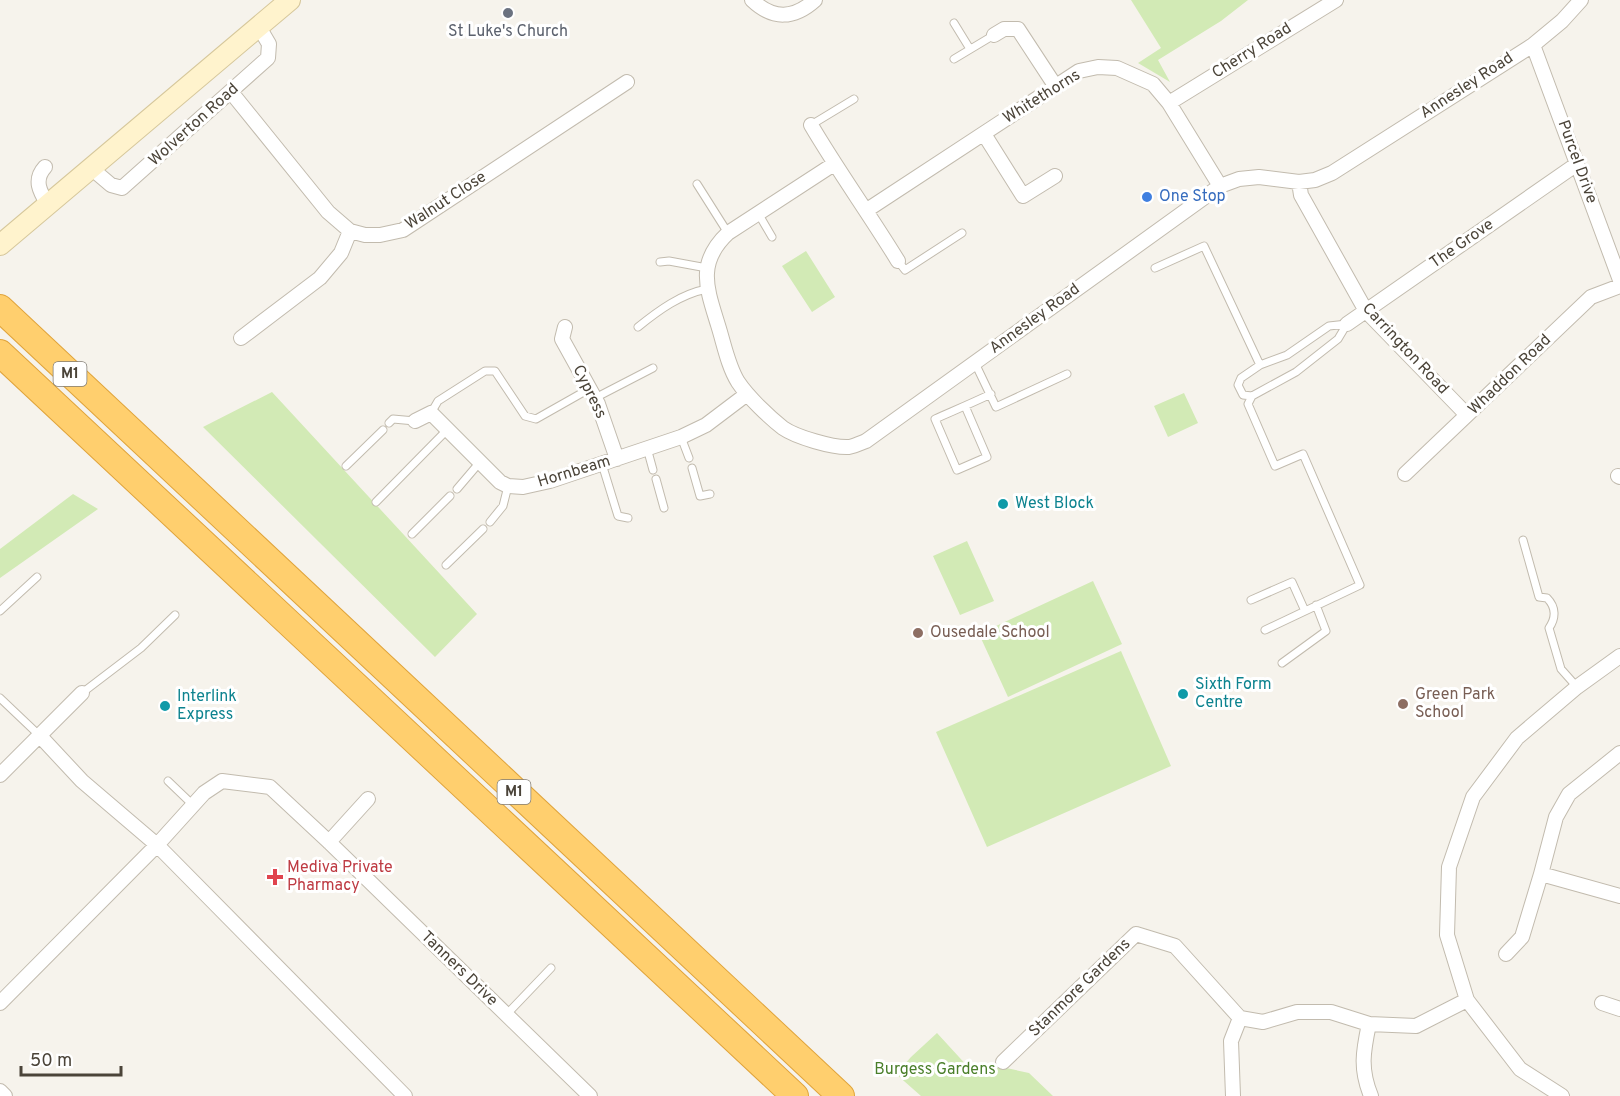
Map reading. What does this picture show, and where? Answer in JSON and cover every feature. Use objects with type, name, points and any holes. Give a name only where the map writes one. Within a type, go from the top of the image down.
[{"type":"highway","name":"M1","points":[[0,308],[841,1096]]},
{"type":"highway","name":"M1","points":[[0,353],[795,1096]]},
{"type":"street","name":"Wolverton Road","points":[[0,245],[290,0]]},
{"type":"street","points":[[752,0],[773,15],[789,15],[805,9],[815,0]]},
{"type":"street","name":"Cherry Road","points":[[1169,103],[1336,0]]},
{"type":"street","name":"Annesley Road","points":[[834,164],[728,232],[715,245],[707,268],[707,289],[730,364],[737,380],[747,393],[784,429],[822,444],[849,447],[866,441],[1220,186],[1239,179],[1259,177],[1299,182],[1315,180],[1332,173],[1533,45],[1562,21],[1581,0]]},
{"type":"street","name":"Wolverton Road","points":[[91,168],[111,185],[122,188],[268,58],[269,44],[259,27]]},
{"type":"street","points":[[994,35],[1004,29],[1018,28],[1056,87]]},
{"type":"street","name":"Purcel Drive","points":[[1533,45],[1553,85],[1577,164],[1616,255],[1620,280]]},
{"type":"street","name":"Whitethorns","points":[[867,210],[1079,72],[1098,68],[1117,68],[1153,84],[1169,103],[1220,186]]},
{"type":"street","name":"Walnut Close","points":[[350,231],[365,235],[380,235],[403,230],[627,82]]},
{"type":"street","points":[[231,92],[328,212],[350,231],[341,253],[320,278],[258,315],[241,338]]},
{"type":"street","points":[[811,125],[898,261]]},
{"type":"street","points":[[984,134],[1023,196],[1055,176]]},
{"type":"street","name":"The Grove","points":[[1347,324],[1577,164]]},
{"type":"street","points":[[45,167],[40,173],[38,187],[48,205]]},
{"type":"street","name":"Carrington Road","points":[[1299,182],[1301,195],[1366,310],[1467,415]]},
{"type":"street","name":"Whaddon Road","points":[[1405,474],[1591,297],[1620,286]]},
{"type":"street","name":"Cypress","points":[[565,327],[562,339],[592,394],[617,459]]},
{"type":"street","name":"Hornbeam","points":[[508,486],[523,487],[602,464],[681,437],[706,425],[747,393]]},
{"type":"street","points":[[415,421],[430,413],[500,482],[508,486]]},
{"type":"street","points":[[1562,1096],[1520,1069],[1467,1000],[1448,935],[1449,867],[1473,797],[1517,738],[1577,687],[1620,656]]},
{"type":"street","points":[[0,774],[82,693]]},
{"type":"street","points":[[40,736],[82,781],[157,845],[405,1096]]},
{"type":"street","points":[[1506,954],[1522,937],[1556,817],[1569,794],[1620,753]]},
{"type":"street","name":"Tanners Drive","points":[[0,1003],[157,845],[204,793],[222,781],[270,787],[590,1096]]},
{"type":"street","points":[[329,842],[368,799]]},
{"type":"street","points":[[1540,874],[1620,897]]},
{"type":"street","name":"Stanmore Gardens","points":[[1003,1062],[1136,934],[1175,946],[1240,1018]]},
{"type":"street","points":[[1233,1096],[1231,1041],[1240,1018],[1263,1022],[1297,1012],[1331,1012],[1369,1024],[1416,1026],[1467,1000]]},
{"type":"street","points":[[1602,1003],[1620,1009]]},
{"type":"street","points":[[1369,1024],[1362,1054],[1365,1081],[1371,1096]]},
{"type":"street","points":[[0,1091],[5,1096]]},
{"type":"lane","points":[[954,23],[970,49]]},
{"type":"lane","points":[[954,59],[994,35]]},
{"type":"lane","points":[[811,125],[854,99]]},
{"type":"lane","points":[[697,184],[728,232]]},
{"type":"lane","points":[[758,213],[772,237]]},
{"type":"lane","points":[[898,261],[905,270],[962,233]]},
{"type":"lane","points":[[1155,268],[1204,246],[1260,366]]},
{"type":"lane","points":[[660,262],[669,261],[707,268]]},
{"type":"lane","points":[[638,327],[658,311],[693,292],[707,289]]},
{"type":"lane","points":[[1252,396],[1243,395],[1238,385],[1240,378],[1260,366],[1287,355],[1329,326],[1347,324]]},
{"type":"lane","points":[[1265,630],[1360,585],[1303,454],[1275,466],[1248,404],[1252,396],[1296,372],[1338,339],[1347,324]]},
{"type":"lane","points":[[975,363],[996,407],[1067,374]]},
{"type":"lane","points":[[430,413],[438,401],[485,371],[495,371],[525,416],[536,419],[653,368]]},
{"type":"lane","points":[[965,406],[987,457],[957,470],[935,419],[991,394]]},
{"type":"lane","points":[[389,423],[393,419],[415,421]]},
{"type":"lane","points":[[346,466],[383,430]]},
{"type":"lane","points":[[376,502],[447,430]]},
{"type":"lane","points":[[681,437],[689,458]]},
{"type":"lane","points":[[647,448],[653,470]]},
{"type":"lane","points":[[457,489],[480,462]]},
{"type":"lane","points":[[602,464],[618,516],[628,518]]},
{"type":"lane","points":[[692,468],[700,496],[710,494]]},
{"type":"lane","points":[[656,479],[664,508]]},
{"type":"lane","points":[[490,522],[503,506],[508,486]]},
{"type":"lane","points":[[412,534],[450,496]]},
{"type":"lane","points":[[446,565],[483,529]]},
{"type":"lane","points":[[1523,540],[1539,597],[1547,598],[1554,607],[1554,620],[1549,628],[1561,669],[1577,687]]},
{"type":"lane","points":[[0,611],[37,577]]},
{"type":"lane","points":[[1251,600],[1292,582],[1305,611]]},
{"type":"lane","points":[[1282,663],[1326,631],[1316,605]]},
{"type":"lane","points":[[82,693],[141,648],[175,615]]},
{"type":"lane","points":[[0,698],[40,736]]},
{"type":"lane","points":[[168,781],[193,805]]},
{"type":"lane","points":[[506,1015],[551,968]]},
{"type":"green space","points":[[1131,0],[1248,0],[1221,21],[1158,60],[1170,82],[1138,63],[1161,48]]},
{"type":"green space","points":[[806,251],[835,297],[812,312],[782,266]]},
{"type":"green space","points":[[272,392],[477,614],[435,657],[203,427]]},
{"type":"green space","points":[[1184,393],[1198,423],[1168,437],[1154,406]]},
{"type":"green space","points":[[73,494],[98,509],[0,578],[0,549]]},
{"type":"green space","points":[[967,541],[994,601],[960,615],[933,556]]},
{"type":"green space","points":[[1093,581],[1122,644],[1008,697],[979,634]]},
{"type":"green space","points":[[1121,651],[1171,766],[987,847],[936,732]]},
{"type":"green space","name":"Burgess Gardens","points":[[937,1033],[970,1069],[977,1073],[997,1066],[1029,1073],[1053,1096],[921,1096],[896,1074]]},
{"type":"place","name":"St Luke's Church","points":[[508,13]]},
{"type":"place","name":"One Stop","points":[[1147,197]]},
{"type":"place","name":"West Block","points":[[1003,504]]},
{"type":"place","name":"Ousedale School","points":[[918,633]]},
{"type":"place","name":"Sixth Form Centre","points":[[1183,694]]},
{"type":"place","name":"Green Park School","points":[[1403,704]]},
{"type":"place","name":"Interlink Express","points":[[165,706]]},
{"type":"place","name":"Mediva Private Pharmacy","points":[[275,877]]}]
